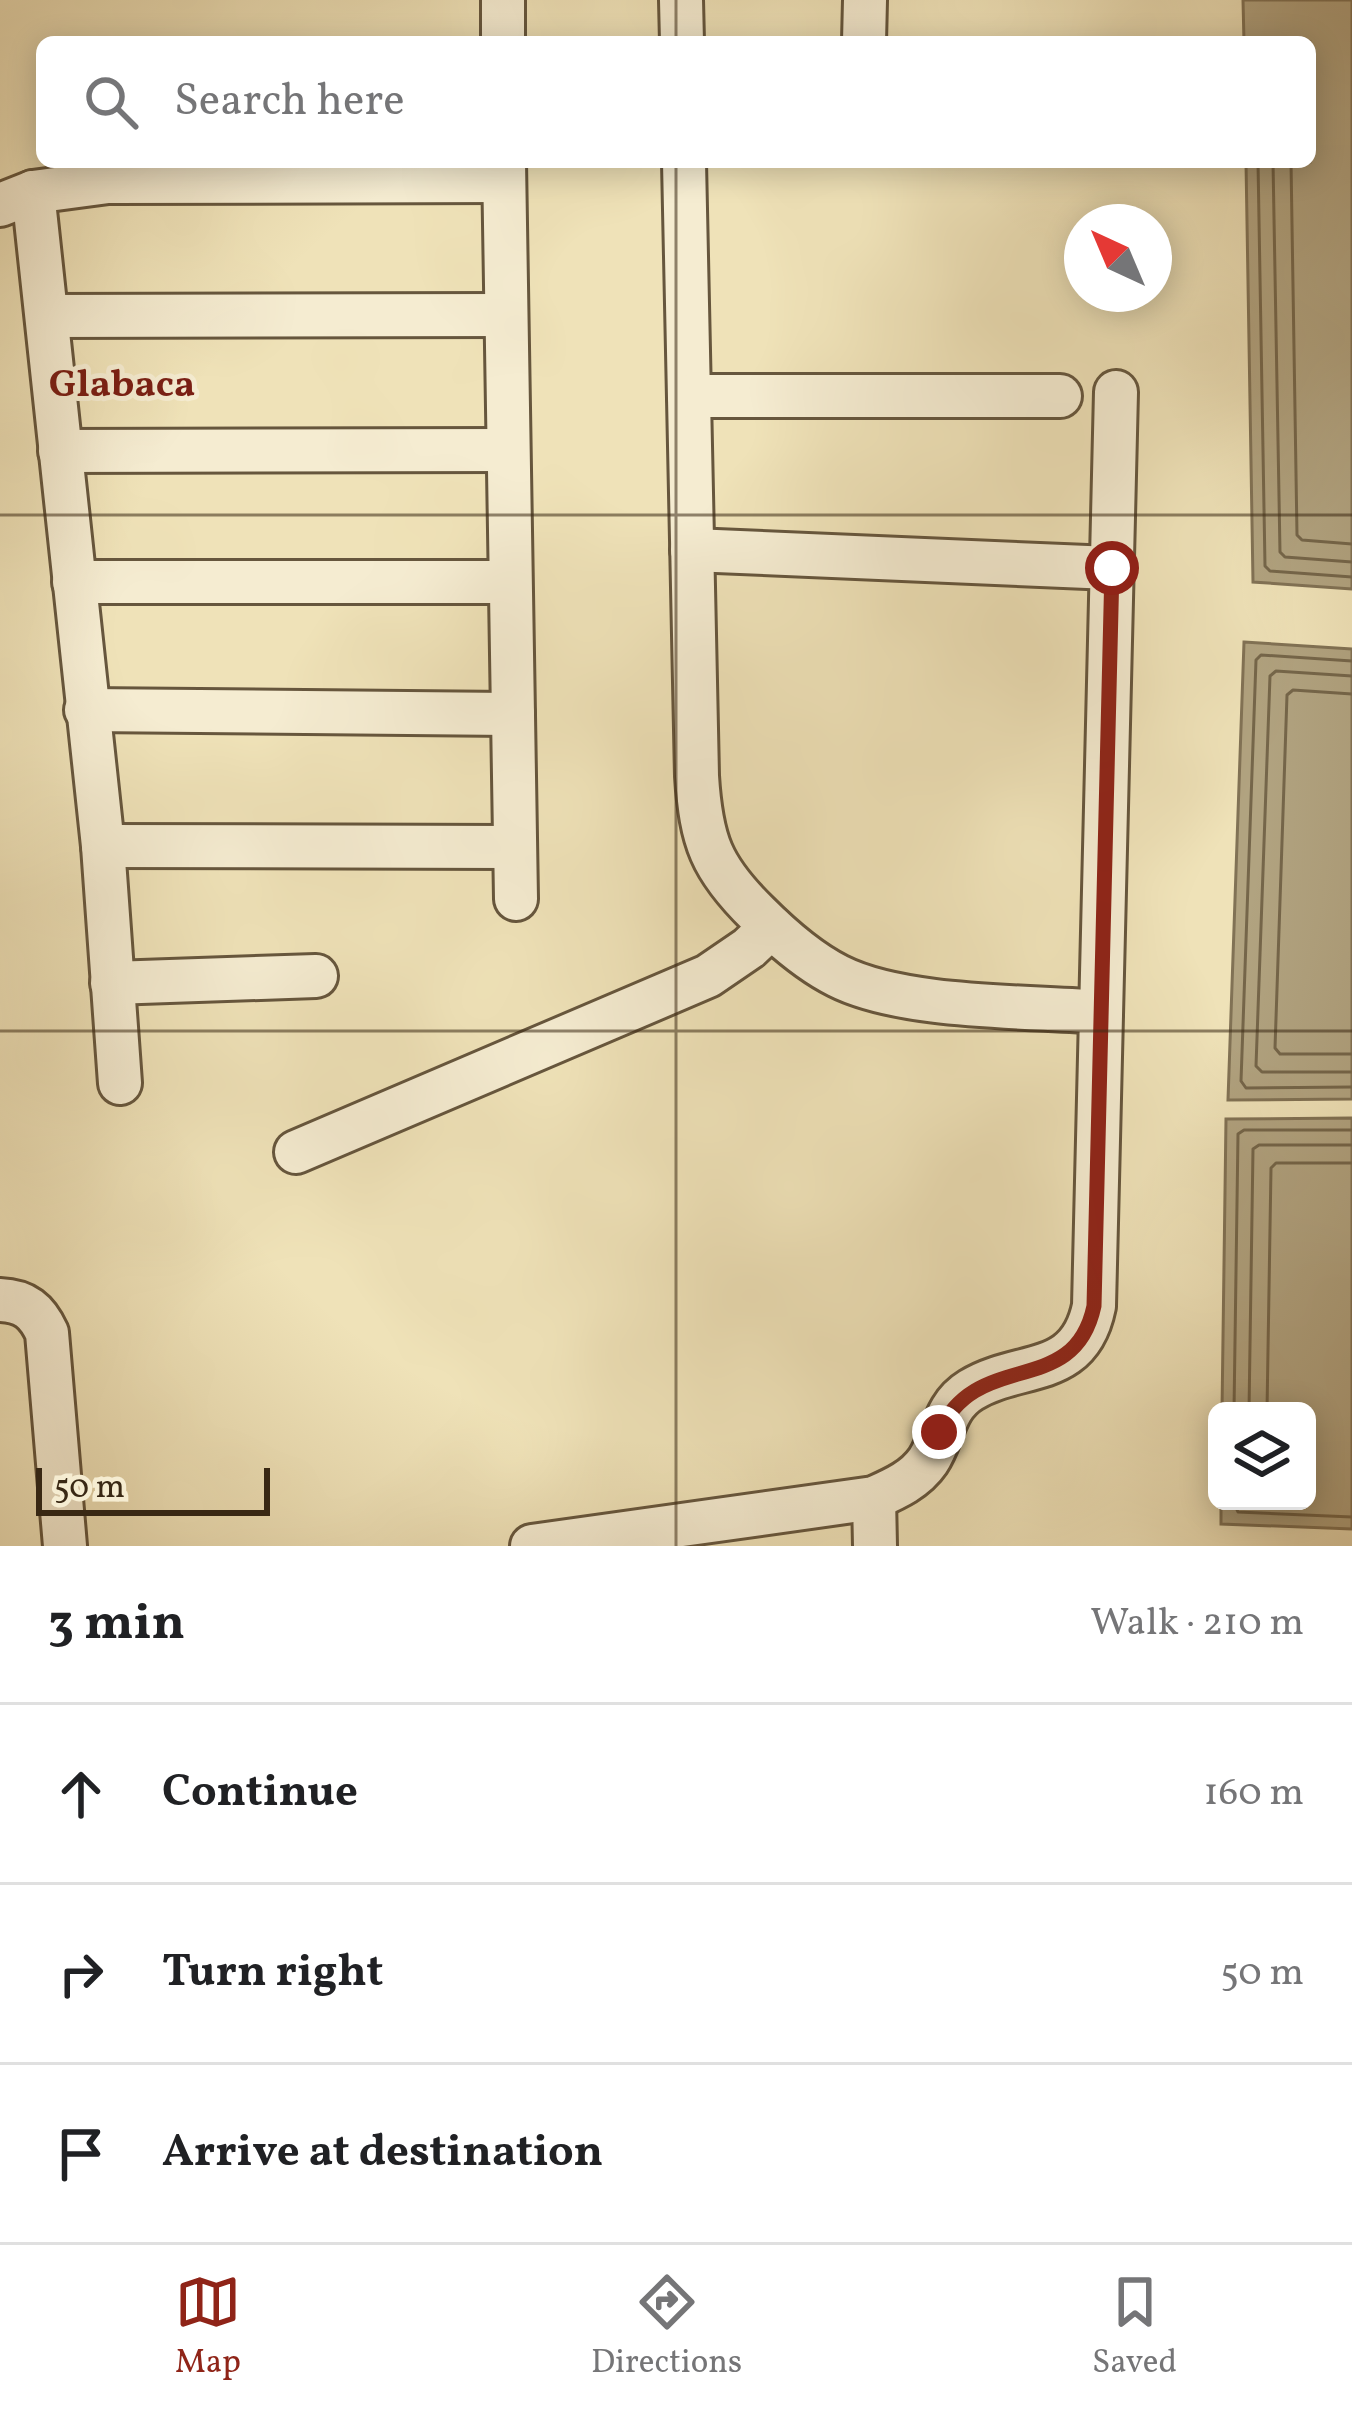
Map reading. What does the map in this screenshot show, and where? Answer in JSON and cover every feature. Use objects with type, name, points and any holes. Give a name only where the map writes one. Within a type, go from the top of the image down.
[{"type":"street","points":[[503,0],[503,36]]},
{"type":"street","points":[[681,0],[682,36]]},
{"type":"street","points":[[864,36],[866,0]]},
{"type":"street","points":[[684,168],[699,823],[712,858],[771,927],[840,977],[906,996],[1101,1012]]},
{"type":"street","points":[[120,1083],[103,846],[48,316],[16,198],[108,182],[504,171],[516,899]]},
{"type":"street","points":[[48,316],[506,315]]},
{"type":"street","points":[[532,1546],[768,1529],[874,1498],[912,1478],[927,1463],[946,1416],[968,1392],[1053,1363],[1071,1351],[1090,1323],[1116,392]]},
{"type":"street","points":[[689,396],[1060,396]]},
{"type":"street","points":[[60,451],[508,450]]},
{"type":"street","points":[[692,550],[1112,568]]},
{"type":"street","points":[[74,582],[510,582]]},
{"type":"street","points":[[86,710],[512,714]]},
{"type":"street","points":[[103,846],[515,847]]},
{"type":"street","points":[[296,1152],[708,976],[771,927]]},
{"type":"street","points":[[112,982],[316,976]]},
{"type":"street","points":[[0,1300],[21,1302],[47,1333],[64,1546]]},
{"type":"street","points":[[874,1498],[875,1546]]},
{"type":"water","points":[[1243,0],[1352,0],[1352,589],[1253,582],[1246,168],[1316,168],[1316,36],[1244,36]]},
{"type":"water","points":[[1244,642],[1352,649],[1352,1099],[1228,1100]]},
{"type":"water","points":[[1352,1118],[1352,1529],[1221,1524],[1221,1510],[1316,1510],[1316,1402],[1222,1402],[1226,1119]]},
{"type":"district","name":"Glabaca","points":[[122,386]]},
{"type":"route","points":[[939,1432],[946,1416],[968,1392],[1053,1363],[1071,1351],[1083,1337],[1094,1306],[1112,568]]}]
